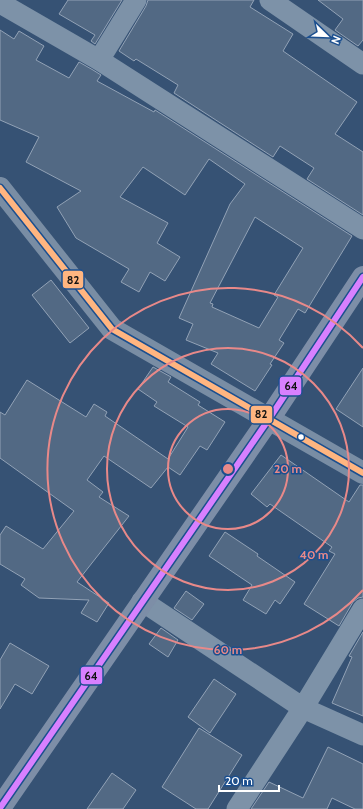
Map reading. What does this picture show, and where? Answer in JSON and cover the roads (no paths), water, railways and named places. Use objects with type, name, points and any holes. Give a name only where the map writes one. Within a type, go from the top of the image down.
[{"type":"main road","points":[[0,808],[268,419],[363,277]]},
{"type":"street","points":[[99,60],[136,0]]},
{"type":"street","points":[[270,0],[363,64]]},
{"type":"street","points":[[0,3],[99,60],[363,229]]},
{"type":"street","points":[[0,188],[112,329],[363,473]]},
{"type":"street","points":[[142,601],[303,708],[363,735]]},
{"type":"street","points":[[237,809],[303,708],[363,609]]}]
